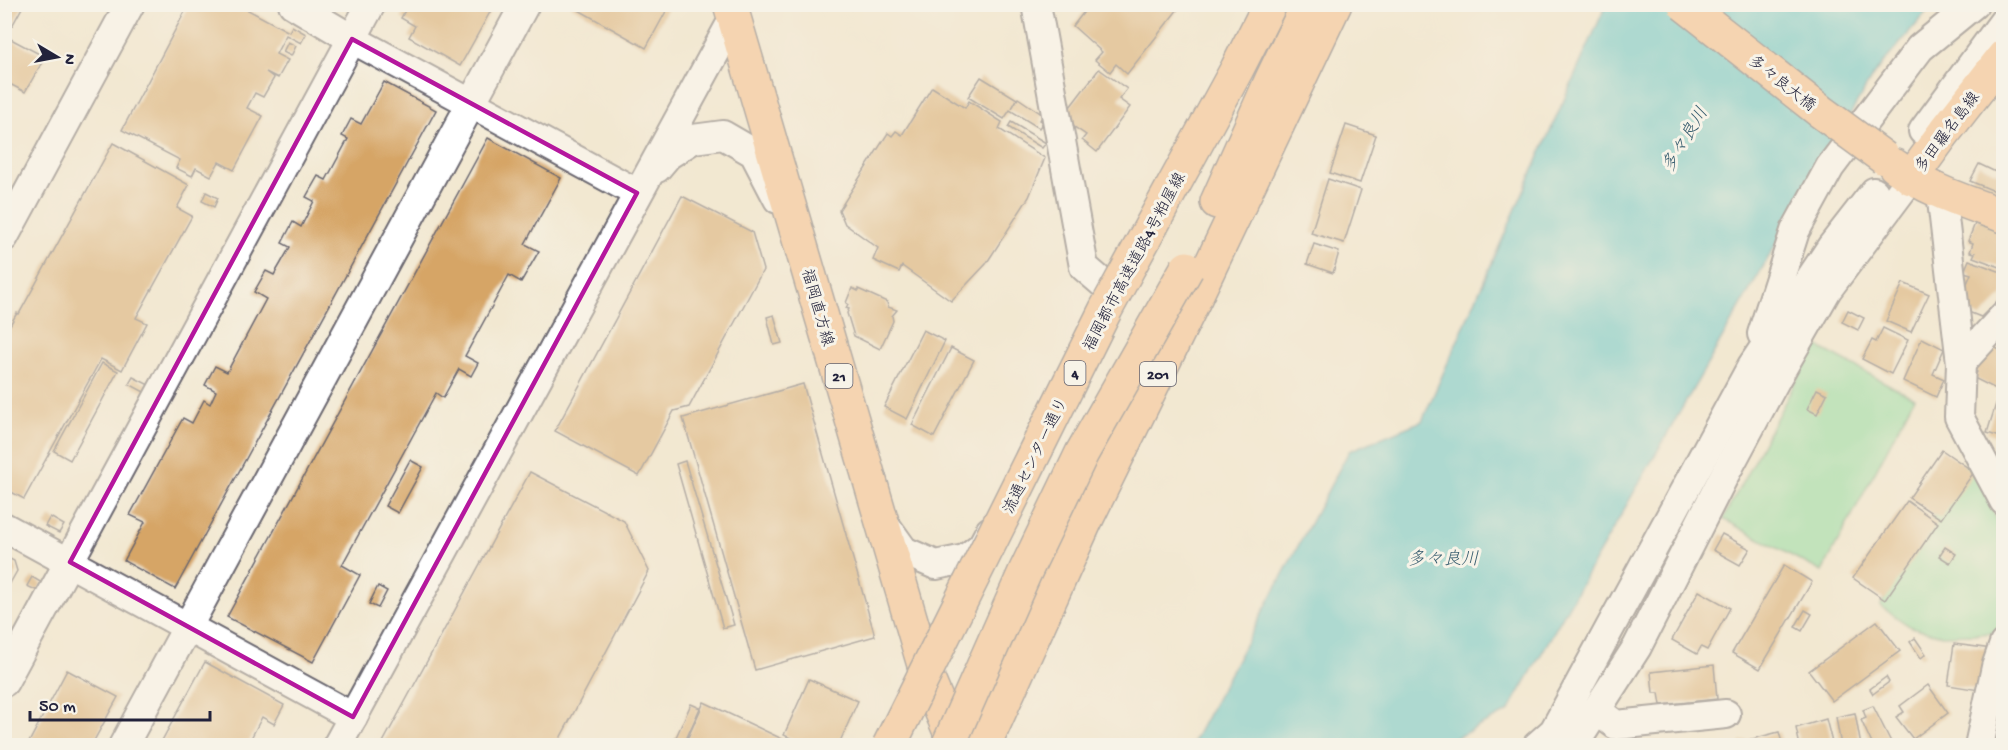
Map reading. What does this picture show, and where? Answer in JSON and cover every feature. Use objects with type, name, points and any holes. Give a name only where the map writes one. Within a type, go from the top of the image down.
[{"type":"main road","name":"流通センター通り","points":[[898,746],[1024,473],[1251,4]]},
{"type":"main road","name":"福岡都市高速道路4号粕屋線","points":[[889,746],[1106,309],[1270,4]]},
{"type":"main road","points":[[976,746],[1044,599],[1187,268],[1308,4]]},
{"type":"main road","name":"201","points":[[984,746],[1085,522],[1335,4]]},
{"type":"main road","name":"多々良大橋","points":[[1684,4],[1820,111],[1911,178],[2004,216]]},
{"type":"main road","name":"福岡直方線","points":[[732,11],[929,682],[956,746]]},
{"type":"main road","name":"多田羅名島線","points":[[1911,178],[2004,56]]},
{"type":"main road","points":[[948,746],[1025,572],[1082,453],[1187,268]]},
{"type":"main road","points":[[911,746],[973,578]]},
{"type":"street","points":[[4,237],[130,4]]},
{"type":"street","points":[[293,4],[352,39],[637,193]]},
{"type":"street","points":[[4,682],[371,4]]},
{"type":"street","points":[[123,746],[525,4]]},
{"type":"street","points":[[1036,4],[1083,267],[1113,292]]},
{"type":"street","points":[[1752,366],[1795,231],[1830,167],[1920,48],[1974,4]]},
{"type":"street","points":[[338,746],[637,193],[732,11]]},
{"type":"street","points":[[1923,131],[2004,21]]},
{"type":"street","points":[[637,193],[668,155],[693,139],[723,135],[754,153],[799,239]]},
{"type":"street","points":[[1568,746],[1582,731],[1637,647],[1726,472],[1827,290],[1911,178]]},
{"type":"street","points":[[1537,746],[1554,731],[1752,366],[1832,246],[1874,192]]},
{"type":"street","points":[[1941,192],[1961,363],[1959,417],[2004,501]]},
{"type":"street","points":[[1961,363],[2004,316]]},
{"type":"street","points":[[881,519],[904,550],[936,565],[965,559],[982,546],[1024,473]]},
{"type":"street","points":[[4,527],[353,717]]},
{"type":"street","points":[[1979,746],[1996,667],[2004,644]]},
{"type":"street","points":[[1596,710],[1616,725],[1726,714]]},
{"type":"highlighted area","points":[[352,39],[637,193],[353,717],[70,562]]},
{"type":"green space","points":[[1815,345],[1914,398],[1822,572],[1723,519]]},
{"type":"green space","points":[[1967,460],[1988,495],[1999,532],[2004,566],[2004,600],[2000,633],[1942,635],[1911,627],[1880,606]]},
{"type":"water","name":"多々良川","points":[[1606,5],[1933,5],[1873,75],[1508,712],[1441,745],[1191,746],[1349,451],[1422,421]]},
{"type":"building","points":[[4,4],[24,4],[12,26],[8,24],[4,30]]},
{"type":"building","points":[[189,4],[237,4],[289,32],[292,26],[306,34],[301,43],[286,35],[276,54],[288,60],[278,78],[266,72],[274,78],[263,97],[255,93],[247,108],[263,116],[234,170],[219,162],[211,176],[196,168],[192,176],[176,168],[180,160],[122,130]]},
{"type":"building","points":[[568,4],[670,4],[646,48]]},
{"type":"building","points":[[1090,4],[1182,4],[1127,74],[1116,64],[1110,72],[1095,60],[1102,52],[1073,26]]},
{"type":"building","points":[[408,5],[494,5],[460,66],[409,37],[415,26],[401,18]]},
{"type":"building","points":[[9,38],[45,57],[25,92],[4,81],[4,47]]},
{"type":"building","points":[[288,42],[296,46],[291,56],[283,52]]},
{"type":"building","points":[[1099,69],[1127,89],[1119,99],[1130,107],[1097,152],[1082,140],[1086,135],[1070,124],[1067,111]]},
{"type":"building","points":[[981,77],[1017,99],[1012,108],[1018,98],[1043,115],[1040,120],[1043,122],[1039,128],[1010,110],[1004,119],[968,97]]},
{"type":"building","points":[[384,82],[436,110],[175,589],[124,561],[145,522],[130,515],[183,418],[192,423],[204,400],[210,404],[216,391],[205,385],[215,366],[227,372],[266,299],[254,292],[266,271],[274,275],[290,247],[282,243],[293,222],[301,227],[314,201],[306,197],[318,176],[326,180],[348,139],[342,136],[351,119],[361,124]]},
{"type":"building","points":[[932,87],[965,108],[969,101],[1002,122],[999,129],[1045,158],[1029,197],[986,264],[951,301],[902,266],[899,272],[873,260],[878,248],[845,224],[839,210],[888,133],[892,136],[896,131],[902,135]]},
{"type":"building","points":[[1011,122],[1046,143],[1042,148],[1008,127]]},
{"type":"building","points":[[1346,125],[1376,135],[1360,183],[1330,173]]},
{"type":"building","points":[[488,138],[561,178],[525,244],[539,251],[521,282],[509,275],[465,356],[478,363],[471,376],[459,369],[443,398],[436,393],[342,565],[360,575],[313,662],[227,617]]},
{"type":"building","points":[[113,143],[189,185],[177,208],[192,216],[136,318],[147,323],[122,370],[101,359],[24,499],[4,488],[4,335],[17,313],[19,314]]},
{"type":"building","points":[[1979,164],[2004,176],[2004,195],[1970,181]]},
{"type":"building","points":[[1328,179],[1361,190],[1344,243],[1311,233]]},
{"type":"building","points":[[206,192],[218,198],[214,207],[202,201]]},
{"type":"building","points":[[682,196],[752,232],[763,270],[689,407],[674,411],[639,476],[555,431]]},
{"type":"building","points":[[1978,216],[2004,225],[2004,256],[2000,267],[1973,257],[1975,253],[1970,252],[1973,243],[1968,241]]},
{"type":"building","points":[[1314,244],[1339,252],[1333,273],[1307,264]]},
{"type":"building","points":[[1969,260],[2004,273],[2004,294],[1981,317],[1966,311],[1963,293],[1971,274],[1964,272]]},
{"type":"building","points":[[1903,283],[1929,294],[1911,332],[1886,321]]},
{"type":"building","points":[[852,288],[887,302],[888,307],[897,310],[892,316],[893,321],[880,349],[854,336],[847,313],[849,309],[846,308]]},
{"type":"building","points":[[1848,310],[1864,318],[1858,330],[1842,322]]},
{"type":"building","points":[[774,315],[782,343],[774,345],[767,317]]},
{"type":"building","points":[[1883,328],[1908,340],[1891,374],[1862,359],[1872,340],[1876,342]]},
{"type":"building","points":[[923,330],[945,341],[907,419],[884,407]]},
{"type":"building","points":[[1922,338],[1944,349],[1933,374],[1944,379],[1936,397],[1903,381]]},
{"type":"building","points":[[1985,343],[2004,352],[2004,375],[1996,389],[1974,378],[1977,372],[1971,369]]},
{"type":"building","points":[[951,348],[974,360],[934,437],[912,425]]},
{"type":"building","points":[[102,363],[118,371],[70,460],[54,451]]},
{"type":"building","points":[[133,377],[151,386],[146,393],[129,384]]},
{"type":"building","points":[[803,384],[875,636],[755,670],[683,418]]},
{"type":"building","points":[[1817,389],[1827,394],[1817,414],[1807,409]]},
{"type":"building","points":[[1996,404],[2004,406],[2004,438],[1987,433]]},
{"type":"building","points":[[1942,450],[1974,472],[1941,519],[1909,498]]},
{"type":"building","points":[[410,460],[423,467],[398,513],[385,506]]},
{"type":"building","points":[[685,461],[734,625],[723,628],[676,464]]},
{"type":"building","points":[[530,472],[624,521],[649,571],[556,746],[381,746]]},
{"type":"building","points":[[1907,501],[1938,523],[1885,600],[1853,578]]},
{"type":"building","points":[[50,517],[64,525],[59,533],[45,526]]},
{"type":"building","points":[[1722,534],[1750,549],[1740,565],[1713,550]]},
{"type":"building","points":[[1945,547],[1956,554],[1950,563],[1939,556]]},
{"type":"building","points":[[4,556],[14,561],[17,571],[4,594]]},
{"type":"building","points":[[1784,565],[1812,582],[1760,669],[1732,653]]},
{"type":"building","points":[[32,577],[42,583],[38,591],[27,586]]},
{"type":"building","points":[[378,586],[387,591],[378,608],[369,604]]},
{"type":"building","points":[[1699,591],[1730,608],[1707,650],[1701,647],[1697,654],[1672,640]]},
{"type":"building","points":[[1805,610],[1812,614],[1802,631],[1795,627]]},
{"type":"building","points":[[1877,621],[1900,651],[1832,701],[1809,671]]},
{"type":"building","points":[[1915,638],[1926,654],[1921,658],[1910,642]]},
{"type":"building","points":[[1954,644],[1992,649],[1985,691],[1948,685]]},
{"type":"building","points":[[205,662],[284,705],[274,724],[262,717],[247,746],[159,746]]},
{"type":"building","points":[[1714,665],[1717,699],[1661,705],[1659,693],[1653,693],[1651,672]]},
{"type":"building","points":[[67,670],[118,697],[91,746],[27,746]]},
{"type":"building","points":[[1886,677],[1889,682],[1873,694],[1870,689]]},
{"type":"building","points":[[809,679],[858,701],[838,746],[807,746],[784,735]]},
{"type":"building","points":[[1928,685],[1948,713],[1913,739],[1896,717],[1904,712],[1900,706]]},
{"type":"building","points":[[704,702],[797,746],[684,746]]},
{"type":"building","points":[[691,704],[700,708],[683,746],[672,746]]},
{"type":"building","points":[[1873,706],[1893,746],[1873,746],[1861,720],[1866,718],[1863,710]]},
{"type":"building","points":[[1855,713],[1861,746],[1841,746],[1836,717]]},
{"type":"building","points":[[1826,719],[1833,746],[1800,746],[1796,728]]},
{"type":"building","points":[[1779,732],[1782,743],[1778,746],[1741,746],[1740,742]]}]
